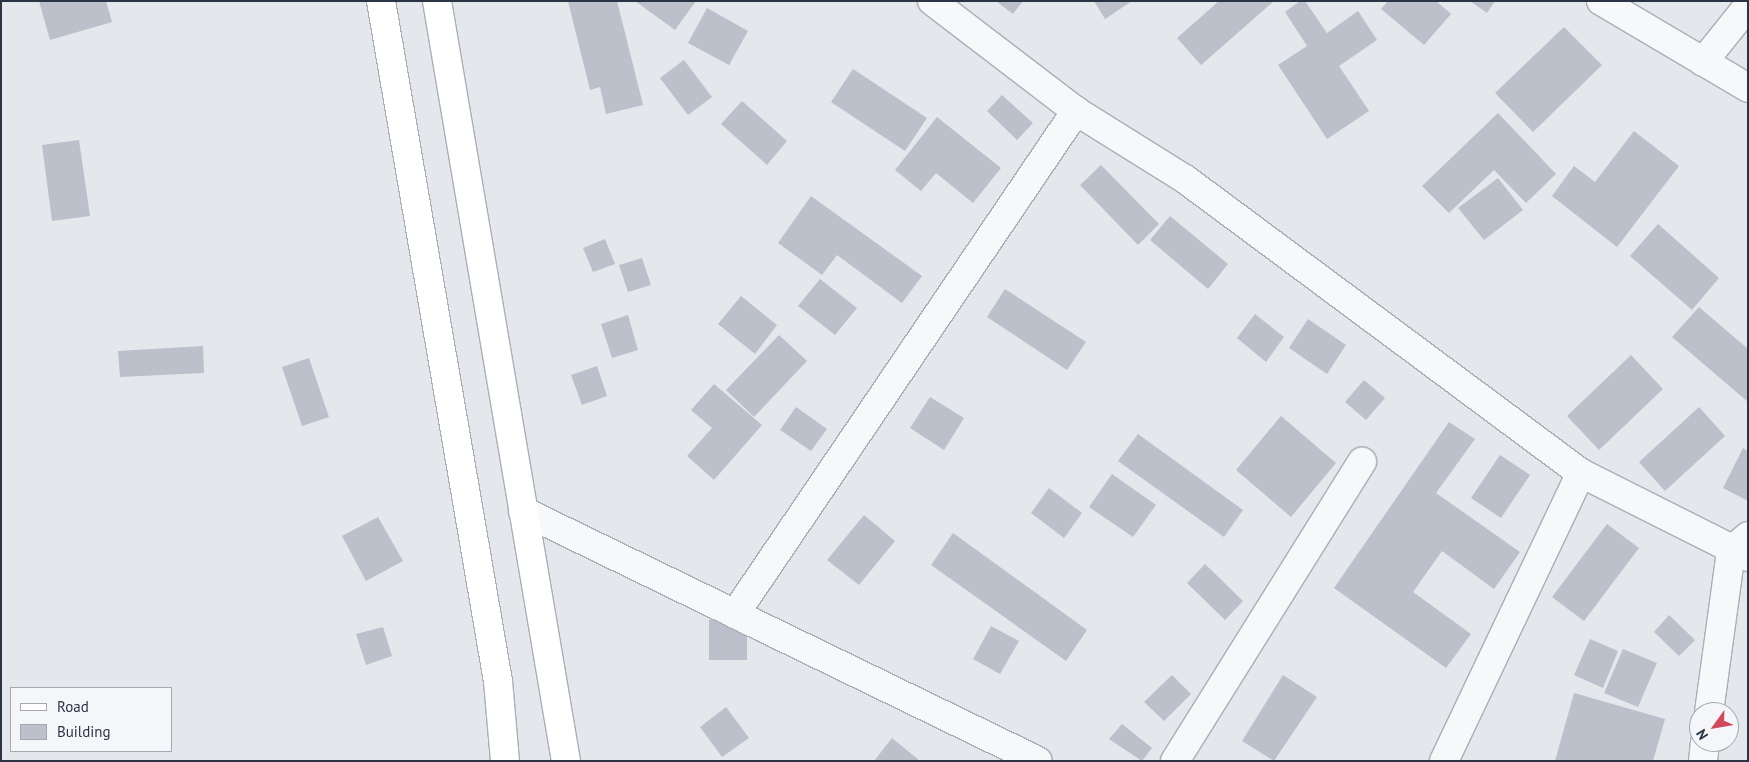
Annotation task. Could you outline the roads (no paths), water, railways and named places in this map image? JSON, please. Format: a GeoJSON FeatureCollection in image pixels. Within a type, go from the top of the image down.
{"type":"FeatureCollection","features":[{"type":"Feature","properties":{"kind":"main road"},"geometry":{"type":"LineString","coordinates":[[381,1],[498,681],[506,761]]}},
{"type":"Feature","properties":{"kind":"main road"},"geometry":{"type":"LineString","coordinates":[[437,1],[566,761]]}},
{"type":"Feature","properties":{"kind":"street"},"geometry":{"type":"LineString","coordinates":[[932,1],[1076,111],[1185,179],[1581,474],[1742,548],[1711,702]]}},
{"type":"Feature","properties":{"kind":"street"},"geometry":{"type":"LineString","coordinates":[[1601,1],[1748,88]]}},
{"type":"Feature","properties":{"kind":"street"},"geometry":{"type":"LineString","coordinates":[[1703,62],[1748,6]]}},
{"type":"Feature","properties":{"kind":"street"},"geometry":{"type":"LineString","coordinates":[[734,614],[1076,111]]}},
{"type":"Feature","properties":{"kind":"street"},"geometry":{"type":"LineString","coordinates":[[1174,761],[1362,462]]}},
{"type":"Feature","properties":{"kind":"street"},"geometry":{"type":"LineString","coordinates":[[1444,761],[1581,474]]}},
{"type":"Feature","properties":{"kind":"street"},"geometry":{"type":"LineString","coordinates":[[524,511],[1038,761]]}}]}
